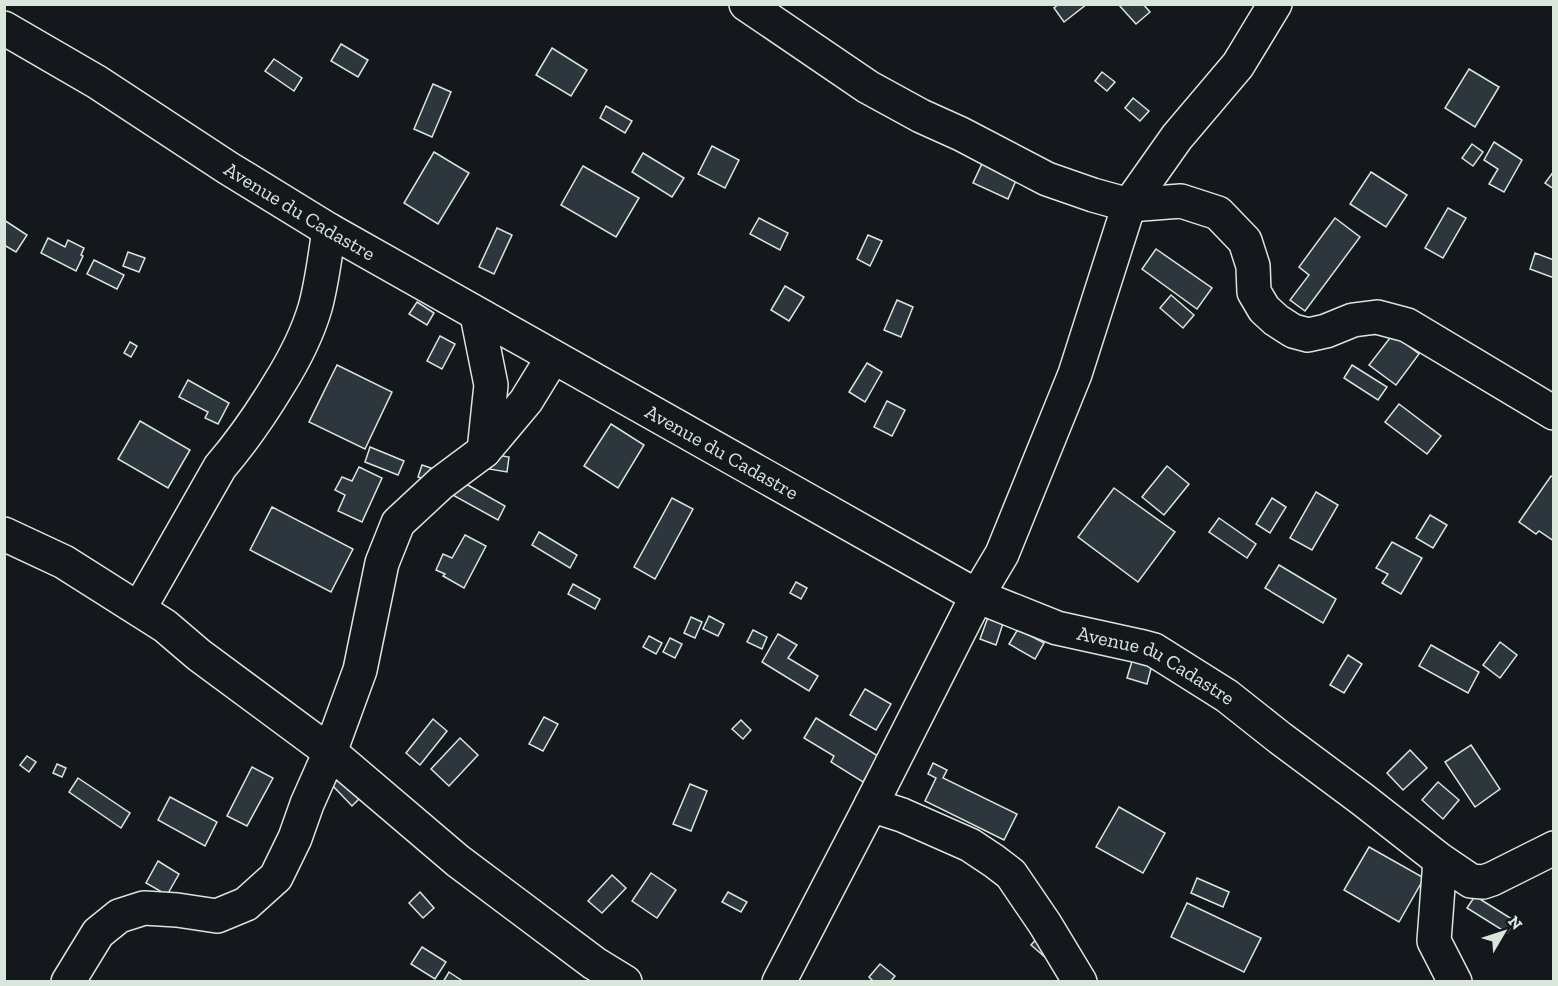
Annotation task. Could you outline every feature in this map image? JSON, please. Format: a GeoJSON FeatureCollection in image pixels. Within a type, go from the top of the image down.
{"type":"FeatureCollection","features":[{"type":"Feature","properties":{"kind":"street"},"geometry":{"type":"LineString","coordinates":[[746,4],[868,87],[1047,179],[1128,205],[1181,201],[1218,213],[1245,241],[1252,266],[1254,291],[1264,309],[1293,332],[1308,335],[1326,331],[1353,320],[1377,317],[1407,325],[1554,413]]}},
{"type":"Feature","properties":{"kind":"street"},"geometry":{"type":"LineString","coordinates":[[779,981],[977,596],[1002,554],[1075,374],[1128,205],[1177,137],[1238,65],[1275,4]]}},
{"type":"Feature","properties":{"kind":"street","name":"Avenue du Cadastre"},"geometry":{"type":"LineString","coordinates":[[4,28],[97,81],[228,168],[329,230],[977,596],[1057,628],[1154,650],[1227,696],[1440,860],[1471,881],[1483,882],[1554,848]]}},
{"type":"Feature","properties":{"kind":"street"},"geometry":{"type":"LineString","coordinates":[[139,609],[220,467],[258,419],[295,358],[316,305],[329,230]]}},
{"type":"Feature","properties":{"kind":"street"},"geometry":{"type":"LineString","coordinates":[[477,315],[491,385],[483,452]]}},
{"type":"Feature","properties":{"kind":"street"},"geometry":{"type":"LineString","coordinates":[[68,981],[98,933],[119,916],[144,908],[217,916],[246,904],[276,877],[295,838],[330,752],[360,670],[382,563],[398,523],[441,483],[483,452],[526,401],[553,357]]}},
{"type":"Feature","properties":{"kind":"street"},"geometry":{"type":"LineString","coordinates":[[4,534],[64,562],[165,626],[199,655],[330,752],[459,861],[594,963],[625,981]]}},
{"type":"Feature","properties":{"kind":"street"},"geometry":{"type":"LineString","coordinates":[[871,805],[902,815],[970,845],[1011,874],[1080,981]]}},
{"type":"Feature","properties":{"kind":"street"},"geometry":{"type":"LineString","coordinates":[[1440,860],[1434,941],[1455,981]]}},
{"type":"Feature","properties":{"kind":"building"},"geometry":{"type":"Polygon","coordinates":[[[1059,4],[1087,4],[1064,22],[1054,8],[1059,4]]]}},
{"type":"Feature","properties":{"kind":"building"},"geometry":{"type":"Polygon","coordinates":[[[1118,4],[1143,4],[1150,12],[1136,24],[1118,4]]]}},
{"type":"Feature","properties":{"kind":"building"},"geometry":{"type":"Polygon","coordinates":[[[341,44],[368,60],[358,77],[331,61],[341,44]]]}},
{"type":"Feature","properties":{"kind":"building"},"geometry":{"type":"Polygon","coordinates":[[[552,48],[587,70],[571,96],[536,75],[552,48]]]}},
{"type":"Feature","properties":{"kind":"building"},"geometry":{"type":"Polygon","coordinates":[[[274,59],[302,78],[294,91],[265,71],[274,59]]]}},
{"type":"Feature","properties":{"kind":"building"},"geometry":{"type":"Polygon","coordinates":[[[1469,69],[1499,87],[1475,127],[1445,108],[1469,69]]]}},
{"type":"Feature","properties":{"kind":"building"},"geometry":{"type":"Polygon","coordinates":[[[1102,72],[1115,82],[1107,91],[1095,81],[1102,72]]]}},
{"type":"Feature","properties":{"kind":"building"},"geometry":{"type":"Polygon","coordinates":[[[433,84],[451,92],[432,137],[414,129],[433,84]]]}},
{"type":"Feature","properties":{"kind":"building"},"geometry":{"type":"Polygon","coordinates":[[[1133,98],[1149,111],[1140,121],[1125,108],[1133,98]]]}},
{"type":"Feature","properties":{"kind":"building"},"geometry":{"type":"Polygon","coordinates":[[[606,106],[632,121],[625,133],[600,118],[606,106]]]}},
{"type":"Feature","properties":{"kind":"building"},"geometry":{"type":"Polygon","coordinates":[[[1494,142],[1522,160],[1504,192],[1489,184],[1498,169],[1484,160],[1494,142]]]}},
{"type":"Feature","properties":{"kind":"building"},"geometry":{"type":"Polygon","coordinates":[[[1472,144],[1483,152],[1473,166],[1462,158],[1472,144]]]}},
{"type":"Feature","properties":{"kind":"building"},"geometry":{"type":"Polygon","coordinates":[[[712,146],[739,160],[725,188],[698,174],[712,146]]]}},
{"type":"Feature","properties":{"kind":"building"},"geometry":{"type":"Polygon","coordinates":[[[434,152],[469,173],[438,224],[404,203],[434,152]]]}},
{"type":"Feature","properties":{"kind":"building"},"geometry":{"type":"Polygon","coordinates":[[[643,153],[684,178],[672,197],[632,172],[643,153]]]}},
{"type":"Feature","properties":{"kind":"building"},"geometry":{"type":"Polygon","coordinates":[[[987,153],[1021,169],[1008,199],[973,183],[987,153]]]}},
{"type":"Feature","properties":{"kind":"building"},"geometry":{"type":"Polygon","coordinates":[[[583,166],[639,198],[616,237],[561,205],[583,166]]]}},
{"type":"Feature","properties":{"kind":"building"},"geometry":{"type":"Polygon","coordinates":[[[1554,171],[1554,189],[1545,183],[1554,171]]]}},
{"type":"Feature","properties":{"kind":"building"},"geometry":{"type":"Polygon","coordinates":[[[1371,172],[1407,195],[1386,227],[1350,204],[1371,172]]]}},
{"type":"Feature","properties":{"kind":"building"},"geometry":{"type":"Polygon","coordinates":[[[1448,208],[1466,218],[1443,258],[1425,248],[1448,208]]]}},
{"type":"Feature","properties":{"kind":"building"},"geometry":{"type":"Polygon","coordinates":[[[759,218],[788,233],[780,250],[750,234],[759,218]]]}},
{"type":"Feature","properties":{"kind":"building"},"geometry":{"type":"Polygon","coordinates":[[[1335,218],[1360,237],[1305,311],[1290,300],[1309,275],[1299,267],[1335,218]]]}},
{"type":"Feature","properties":{"kind":"building"},"geometry":{"type":"Polygon","coordinates":[[[4,220],[27,235],[16,252],[4,245],[4,220]]]}},
{"type":"Feature","properties":{"kind":"building"},"geometry":{"type":"Polygon","coordinates":[[[497,228],[512,235],[494,274],[479,267],[497,228]]]}},
{"type":"Feature","properties":{"kind":"building"},"geometry":{"type":"Polygon","coordinates":[[[868,235],[882,241],[870,266],[857,259],[868,235]]]}},
{"type":"Feature","properties":{"kind":"building"},"geometry":{"type":"Polygon","coordinates":[[[48,238],[65,247],[68,240],[84,248],[76,271],[41,253],[48,238]]]}},
{"type":"Feature","properties":{"kind":"building"},"geometry":{"type":"Polygon","coordinates":[[[1156,249],[1212,288],[1197,309],[1142,269],[1156,249]]]}},
{"type":"Feature","properties":{"kind":"building"},"geometry":{"type":"Polygon","coordinates":[[[128,252],[145,258],[139,272],[123,266],[128,252]]]}},
{"type":"Feature","properties":{"kind":"building"},"geometry":{"type":"Polygon","coordinates":[[[1535,253],[1554,260],[1554,278],[1530,269],[1535,253]]]}},
{"type":"Feature","properties":{"kind":"building"},"geometry":{"type":"Polygon","coordinates":[[[94,260],[124,275],[117,289],[87,274],[94,260]]]}},
{"type":"Feature","properties":{"kind":"building"},"geometry":{"type":"Polygon","coordinates":[[[785,286],[804,297],[789,321],[771,310],[785,286]]]}},
{"type":"Feature","properties":{"kind":"building"},"geometry":{"type":"Polygon","coordinates":[[[1171,295],[1194,315],[1183,328],[1160,308],[1171,295]]]}},
{"type":"Feature","properties":{"kind":"building"},"geometry":{"type":"Polygon","coordinates":[[[897,300],[913,307],[901,337],[884,330],[897,300]]]}},
{"type":"Feature","properties":{"kind":"building"},"geometry":{"type":"Polygon","coordinates":[[[417,302],[434,313],[427,325],[409,314],[417,302]]]}},
{"type":"Feature","properties":{"kind":"building"},"geometry":{"type":"Polygon","coordinates":[[[1393,334],[1419,354],[1396,385],[1369,365],[1393,334]]]}},
{"type":"Feature","properties":{"kind":"building"},"geometry":{"type":"Polygon","coordinates":[[[440,336],[455,344],[442,369],[427,361],[440,336]]]}},
{"type":"Feature","properties":{"kind":"building"},"geometry":{"type":"Polygon","coordinates":[[[130,342],[137,346],[131,357],[124,353],[130,342]]]}},
{"type":"Feature","properties":{"kind":"building"},"geometry":{"type":"Polygon","coordinates":[[[867,363],[882,372],[865,402],[849,392],[867,363]]]}},
{"type":"Feature","properties":{"kind":"building"},"geometry":{"type":"Polygon","coordinates":[[[337,365],[392,392],[365,449],[309,422],[337,365]]]}},
{"type":"Feature","properties":{"kind":"building"},"geometry":{"type":"Polygon","coordinates":[[[1352,365],[1387,387],[1378,400],[1344,378],[1352,365]]]}},
{"type":"Feature","properties":{"kind":"building"},"geometry":{"type":"Polygon","coordinates":[[[188,380],[229,403],[218,424],[205,418],[208,412],[179,397],[188,380]]]}},
{"type":"Feature","properties":{"kind":"building"},"geometry":{"type":"Polygon","coordinates":[[[887,401],[905,410],[892,436],[874,427],[887,401]]]}},
{"type":"Feature","properties":{"kind":"building"},"geometry":{"type":"Polygon","coordinates":[[[1399,404],[1441,436],[1427,454],[1385,422],[1399,404]]]}},
{"type":"Feature","properties":{"kind":"building"},"geometry":{"type":"Polygon","coordinates":[[[140,421],[190,450],[168,488],[118,459],[140,421]]]}},
{"type":"Feature","properties":{"kind":"building"},"geometry":{"type":"Polygon","coordinates":[[[611,424],[644,445],[618,488],[584,466],[611,424]]]}},
{"type":"Feature","properties":{"kind":"building"},"geometry":{"type":"Polygon","coordinates":[[[370,447],[404,461],[398,475],[365,462],[370,447]]]}},
{"type":"Feature","properties":{"kind":"building"},"geometry":{"type":"Polygon","coordinates":[[[491,454],[509,457],[507,472],[489,469],[491,454]]]}},
{"type":"Feature","properties":{"kind":"building"},"geometry":{"type":"Polygon","coordinates":[[[422,465],[431,468],[427,480],[418,477],[422,465]]]}},
{"type":"Feature","properties":{"kind":"building"},"geometry":{"type":"Polygon","coordinates":[[[1167,466],[1189,484],[1164,515],[1142,497],[1167,466]]]}},
{"type":"Feature","properties":{"kind":"building"},"geometry":{"type":"Polygon","coordinates":[[[359,467],[382,478],[362,522],[338,511],[345,495],[335,490],[342,477],[352,481],[359,467]]]}},
{"type":"Feature","properties":{"kind":"building"},"geometry":{"type":"Polygon","coordinates":[[[1551,476],[1554,478],[1554,541],[1539,531],[1536,534],[1519,522],[1551,476]]]}},
{"type":"Feature","properties":{"kind":"building"},"geometry":{"type":"Polygon","coordinates":[[[459,480],[505,506],[498,520],[451,494],[459,480]]]}},
{"type":"Feature","properties":{"kind":"building"},"geometry":{"type":"Polygon","coordinates":[[[1114,488],[1175,532],[1138,582],[1078,537],[1114,488]]]}},
{"type":"Feature","properties":{"kind":"building"},"geometry":{"type":"Polygon","coordinates":[[[1316,492],[1338,505],[1312,550],[1290,538],[1316,492]]]}},
{"type":"Feature","properties":{"kind":"building"},"geometry":{"type":"Polygon","coordinates":[[[672,498],[693,509],[655,579],[634,567],[672,498]]]}},
{"type":"Feature","properties":{"kind":"building"},"geometry":{"type":"Polygon","coordinates":[[[1272,498],[1286,507],[1270,533],[1256,524],[1272,498]]]}},
{"type":"Feature","properties":{"kind":"building"},"geometry":{"type":"Polygon","coordinates":[[[272,507],[353,549],[331,592],[250,550],[272,507]]]}},
{"type":"Feature","properties":{"kind":"building"},"geometry":{"type":"Polygon","coordinates":[[[1430,515],[1447,525],[1433,548],[1416,538],[1430,515]]]}},
{"type":"Feature","properties":{"kind":"building"},"geometry":{"type":"Polygon","coordinates":[[[1219,518],[1256,544],[1247,558],[1209,532],[1219,518]]]}},
{"type":"Feature","properties":{"kind":"building"},"geometry":{"type":"Polygon","coordinates":[[[539,532],[577,555],[570,568],[532,545],[539,532]]]}},
{"type":"Feature","properties":{"kind":"building"},"geometry":{"type":"Polygon","coordinates":[[[465,535],[486,546],[464,588],[436,570],[443,554],[452,558],[465,535]]]}},
{"type":"Feature","properties":{"kind":"building"},"geometry":{"type":"Polygon","coordinates":[[[1392,542],[1422,558],[1401,594],[1382,583],[1388,574],[1376,568],[1392,542]]]}},
{"type":"Feature","properties":{"kind":"building"},"geometry":{"type":"Polygon","coordinates":[[[1279,565],[1336,599],[1323,623],[1265,588],[1279,565]]]}},
{"type":"Feature","properties":{"kind":"building"},"geometry":{"type":"Polygon","coordinates":[[[796,582],[807,588],[801,599],[790,593],[796,582]]]}},
{"type":"Feature","properties":{"kind":"building"},"geometry":{"type":"Polygon","coordinates":[[[573,584],[600,599],[595,609],[568,594],[573,584]]]}},
{"type":"Feature","properties":{"kind":"building"},"geometry":{"type":"Polygon","coordinates":[[[991,609],[1006,614],[996,645],[980,639],[991,609]]]}},
{"type":"Feature","properties":{"kind":"building"},"geometry":{"type":"Polygon","coordinates":[[[709,616],[724,624],[718,636],[703,629],[709,616]]]}},
{"type":"Feature","properties":{"kind":"building"},"geometry":{"type":"Polygon","coordinates":[[[691,617],[702,622],[695,638],[684,633],[691,617]]]}},
{"type":"Feature","properties":{"kind":"building"},"geometry":{"type":"Polygon","coordinates":[[[1018,629],[1044,643],[1035,659],[1009,644],[1018,629]]]}},
{"type":"Feature","properties":{"kind":"building"},"geometry":{"type":"Polygon","coordinates":[[[753,630],[767,637],[762,649],[747,642],[753,630]]]}},
{"type":"Feature","properties":{"kind":"building"},"geometry":{"type":"Polygon","coordinates":[[[778,634],[797,645],[788,658],[818,676],[809,691],[762,662],[778,634]]]}},
{"type":"Feature","properties":{"kind":"building"},"geometry":{"type":"Polygon","coordinates":[[[649,636],[662,643],[656,654],[643,647],[649,636]]]}},
{"type":"Feature","properties":{"kind":"building"},"geometry":{"type":"Polygon","coordinates":[[[670,638],[682,644],[675,658],[663,652],[670,638]]]}},
{"type":"Feature","properties":{"kind":"building"},"geometry":{"type":"Polygon","coordinates":[[[1500,642],[1517,655],[1500,678],[1483,665],[1500,642]]]}},
{"type":"Feature","properties":{"kind":"building"},"geometry":{"type":"Polygon","coordinates":[[[1431,645],[1479,672],[1468,693],[1419,666],[1431,645]]]}},
{"type":"Feature","properties":{"kind":"building"},"geometry":{"type":"Polygon","coordinates":[[[1135,651],[1154,657],[1147,684],[1127,678],[1135,651]]]}},
{"type":"Feature","properties":{"kind":"building"},"geometry":{"type":"Polygon","coordinates":[[[1348,655],[1362,664],[1344,693],[1330,685],[1348,655]]]}},
{"type":"Feature","properties":{"kind":"building"},"geometry":{"type":"Polygon","coordinates":[[[865,689],[891,704],[876,730],[850,715],[865,689]]]}},
{"type":"Feature","properties":{"kind":"building"},"geometry":{"type":"Polygon","coordinates":[[[544,717],[558,724],[543,751],[529,744],[544,717]]]}},
{"type":"Feature","properties":{"kind":"building"},"geometry":{"type":"Polygon","coordinates":[[[816,718],[878,756],[863,782],[831,762],[834,756],[804,738],[816,718]]]}},
{"type":"Feature","properties":{"kind":"building"},"geometry":{"type":"Polygon","coordinates":[[[433,719],[447,731],[420,765],[406,753],[433,719]]]}},
{"type":"Feature","properties":{"kind":"building"},"geometry":{"type":"Polygon","coordinates":[[[741,720],[751,730],[743,739],[732,729],[741,720]]]}},
{"type":"Feature","properties":{"kind":"building"},"geometry":{"type":"Polygon","coordinates":[[[460,738],[478,755],[449,786],[431,769],[460,738]]]}},
{"type":"Feature","properties":{"kind":"building"},"geometry":{"type":"Polygon","coordinates":[[[1471,745],[1500,789],[1475,807],[1445,762],[1471,745]]]}},
{"type":"Feature","properties":{"kind":"building"},"geometry":{"type":"Polygon","coordinates":[[[1410,750],[1427,768],[1403,790],[1387,773],[1410,750]]]}},
{"type":"Feature","properties":{"kind":"building"},"geometry":{"type":"Polygon","coordinates":[[[27,756],[36,762],[29,772],[20,765],[27,756]]]}},
{"type":"Feature","properties":{"kind":"building"},"geometry":{"type":"Polygon","coordinates":[[[933,763],[947,770],[943,778],[1017,814],[1004,840],[925,801],[936,778],[928,774],[933,763]]]}},
{"type":"Feature","properties":{"kind":"building"},"geometry":{"type":"Polygon","coordinates":[[[57,764],[66,768],[62,777],[53,773],[57,764]]]}},
{"type":"Feature","properties":{"kind":"building"},"geometry":{"type":"Polygon","coordinates":[[[252,767],[273,778],[247,826],[227,816],[252,767]]]}},
{"type":"Feature","properties":{"kind":"building"},"geometry":{"type":"Polygon","coordinates":[[[346,772],[366,792],[352,806],[332,785],[346,772]]]}},
{"type":"Feature","properties":{"kind":"building"},"geometry":{"type":"Polygon","coordinates":[[[78,778],[130,813],[121,828],[69,792],[78,778]]]}},
{"type":"Feature","properties":{"kind":"building"},"geometry":{"type":"Polygon","coordinates":[[[1438,782],[1459,800],[1443,819],[1422,800],[1438,782]]]}},
{"type":"Feature","properties":{"kind":"building"},"geometry":{"type":"Polygon","coordinates":[[[690,784],[707,791],[691,831],[673,824],[690,784]]]}},
{"type":"Feature","properties":{"kind":"building"},"geometry":{"type":"Polygon","coordinates":[[[170,797],[217,822],[205,846],[158,820],[170,797]]]}},
{"type":"Feature","properties":{"kind":"building"},"geometry":{"type":"Polygon","coordinates":[[[1119,807],[1165,833],[1143,873],[1096,847],[1119,807]]]}},
{"type":"Feature","properties":{"kind":"building"},"geometry":{"type":"Polygon","coordinates":[[[1369,847],[1424,878],[1399,922],[1344,890],[1369,847]]]}},
{"type":"Feature","properties":{"kind":"building"},"geometry":{"type":"Polygon","coordinates":[[[158,861],[179,874],[167,895],[146,883],[158,861]]]}},
{"type":"Feature","properties":{"kind":"building"},"geometry":{"type":"Polygon","coordinates":[[[651,873],[676,890],[657,918],[632,901],[651,873]]]}},
{"type":"Feature","properties":{"kind":"building"},"geometry":{"type":"Polygon","coordinates":[[[612,875],[626,888],[602,913],[588,901],[612,875]]]}},
{"type":"Feature","properties":{"kind":"building"},"geometry":{"type":"Polygon","coordinates":[[[1197,878],[1229,892],[1223,907],[1191,893],[1197,878]]]}},
{"type":"Feature","properties":{"kind":"building"},"geometry":{"type":"Polygon","coordinates":[[[420,892],[434,908],[423,918],[409,903],[420,892]]]}},
{"type":"Feature","properties":{"kind":"building"},"geometry":{"type":"Polygon","coordinates":[[[728,892],[747,902],[741,912],[722,902],[728,892]]]}},
{"type":"Feature","properties":{"kind":"building"},"geometry":{"type":"Polygon","coordinates":[[[1475,896],[1515,921],[1507,933],[1467,908],[1475,896]]]}},
{"type":"Feature","properties":{"kind":"building"},"geometry":{"type":"Polygon","coordinates":[[[1187,903],[1261,938],[1244,972],[1171,937],[1187,903]]]}},
{"type":"Feature","properties":{"kind":"building"},"geometry":{"type":"Polygon","coordinates":[[[1040,935],[1054,948],[1046,958],[1031,945],[1040,935]]]}},
{"type":"Feature","properties":{"kind":"building"},"geometry":{"type":"Polygon","coordinates":[[[422,947],[446,962],[435,979],[411,964],[422,947]]]}},
{"type":"Feature","properties":{"kind":"building"},"geometry":{"type":"Polygon","coordinates":[[[880,964],[895,976],[890,982],[874,982],[869,977],[880,964]]]}},
{"type":"Feature","properties":{"kind":"building"},"geometry":{"type":"Polygon","coordinates":[[[449,972],[464,982],[443,982],[449,972]]]}}]}
